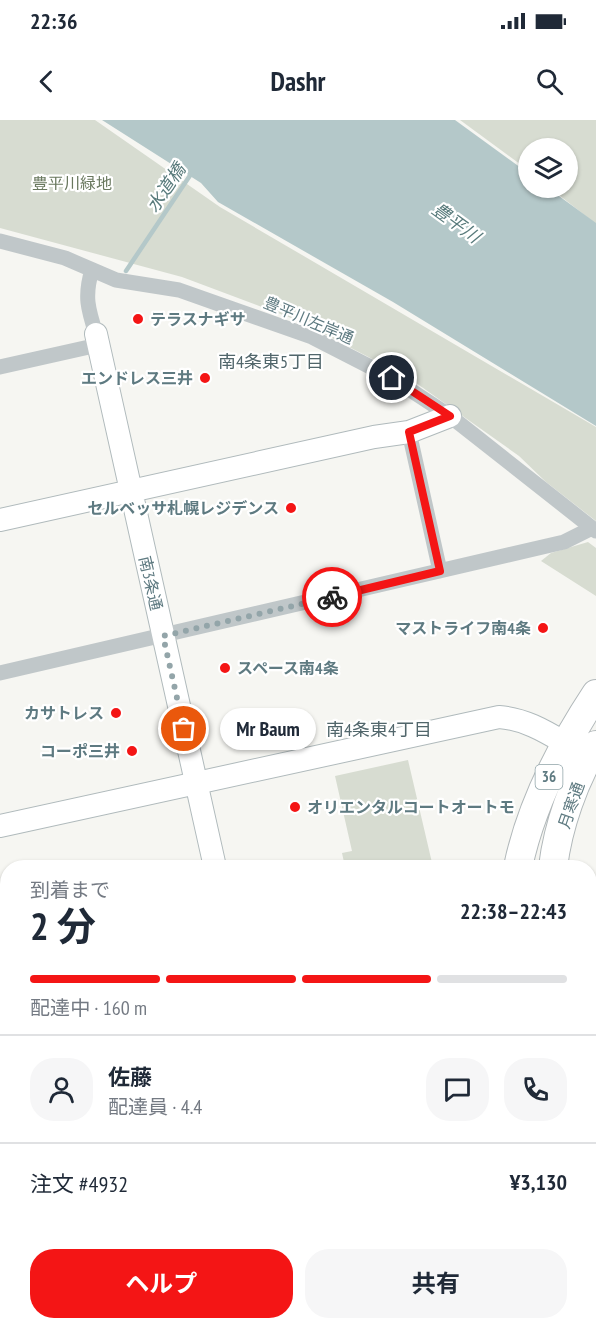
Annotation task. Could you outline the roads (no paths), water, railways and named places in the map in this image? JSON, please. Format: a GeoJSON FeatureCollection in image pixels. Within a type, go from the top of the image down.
{"type":"FeatureCollection","features":[{"type":"Feature","properties":{"kind":"highway","name":"月寒通"},"geometry":{"type":"LineString","coordinates":[[516,860],[536,803],[565,744],[596,694]]}},
{"type":"Feature","properties":{"kind":"highway","name":"月寒通"},"geometry":{"type":"LineString","coordinates":[[555,860],[567,809],[589,756],[596,745]]}},
{"type":"Feature","properties":{"kind":"street","name":"豊平川左岸通"},"geometry":{"type":"LineString","coordinates":[[0,241],[65,258],[116,280],[178,290],[312,337],[392,378],[450,416],[594,530]]}},
{"type":"Feature","properties":{"kind":"street"},"geometry":{"type":"LineString","coordinates":[[0,367],[97,340],[87,305],[87,287],[92,270]]}},
{"type":"Feature","properties":{"kind":"street","name":"南3条通"},"geometry":{"type":"LineString","coordinates":[[97,340],[213,860]]}},
{"type":"Feature","properties":{"kind":"street"},"geometry":{"type":"LineString","coordinates":[[0,520],[374,437],[409,432],[450,416]]}},
{"type":"Feature","properties":{"kind":"street"},"geometry":{"type":"LineString","coordinates":[[409,432],[440,571]]}},
{"type":"Feature","properties":{"kind":"street"},"geometry":{"type":"LineString","coordinates":[[0,673],[564,542],[594,530]]}},
{"type":"Feature","properties":{"kind":"street"},"geometry":{"type":"LineString","coordinates":[[0,826],[499,717],[515,718],[538,727],[565,744]]}},
{"type":"Feature","properties":{"kind":"water","name":"豊平川"},"geometry":{"type":"Polygon","coordinates":[[[102,120],[455,120],[518,166],[518,198],[562,198],[596,223],[596,426],[393,302],[218,202],[201,183],[102,120]]]}},
{"type":"Feature","properties":{"kind":"waterway","name":"水道橋"},"geometry":{"type":"LineString","coordinates":[[126,271],[193,171]]}},
{"type":"Feature","properties":{"kind":"place","name":"テラスナギサ"},"geometry":{"type":"Point","coordinates":[138,319]}},
{"type":"Feature","properties":{"kind":"place","name":"エンドレス三井"},"geometry":{"type":"Point","coordinates":[205,378]}},
{"type":"Feature","properties":{"kind":"place","name":"セルベッサ札幌レジデンス"},"geometry":{"type":"Point","coordinates":[291,508]}},
{"type":"Feature","properties":{"kind":"place","name":"マストライフ南4条"},"geometry":{"type":"Point","coordinates":[543,628]}},
{"type":"Feature","properties":{"kind":"place","name":"スペース南4条"},"geometry":{"type":"Point","coordinates":[225,668]}},
{"type":"Feature","properties":{"kind":"place","name":"カサトレス"},"geometry":{"type":"Point","coordinates":[116,713]}},
{"type":"Feature","properties":{"kind":"place","name":"Mr Baum"},"geometry":{"type":"Point","coordinates":[184,729]}},
{"type":"Feature","properties":{"kind":"place","name":"コーポ三井"},"geometry":{"type":"Point","coordinates":[132,751]}},
{"type":"Feature","properties":{"kind":"place","name":"オリエンタルコートオートモ"},"geometry":{"type":"Point","coordinates":[295,807]}},
{"type":"Feature","properties":{"kind":"district","name":"南4条東5丁目"},"geometry":{"type":"Point","coordinates":[271,362]}},
{"type":"Feature","properties":{"kind":"district","name":"南4条東4丁目"},"geometry":{"type":"Point","coordinates":[379,730]}},
{"type":"Feature","properties":{"kind":"park label","name":"豊平川緑地"},"geometry":{"type":"Point","coordinates":[72,183]}}]}
